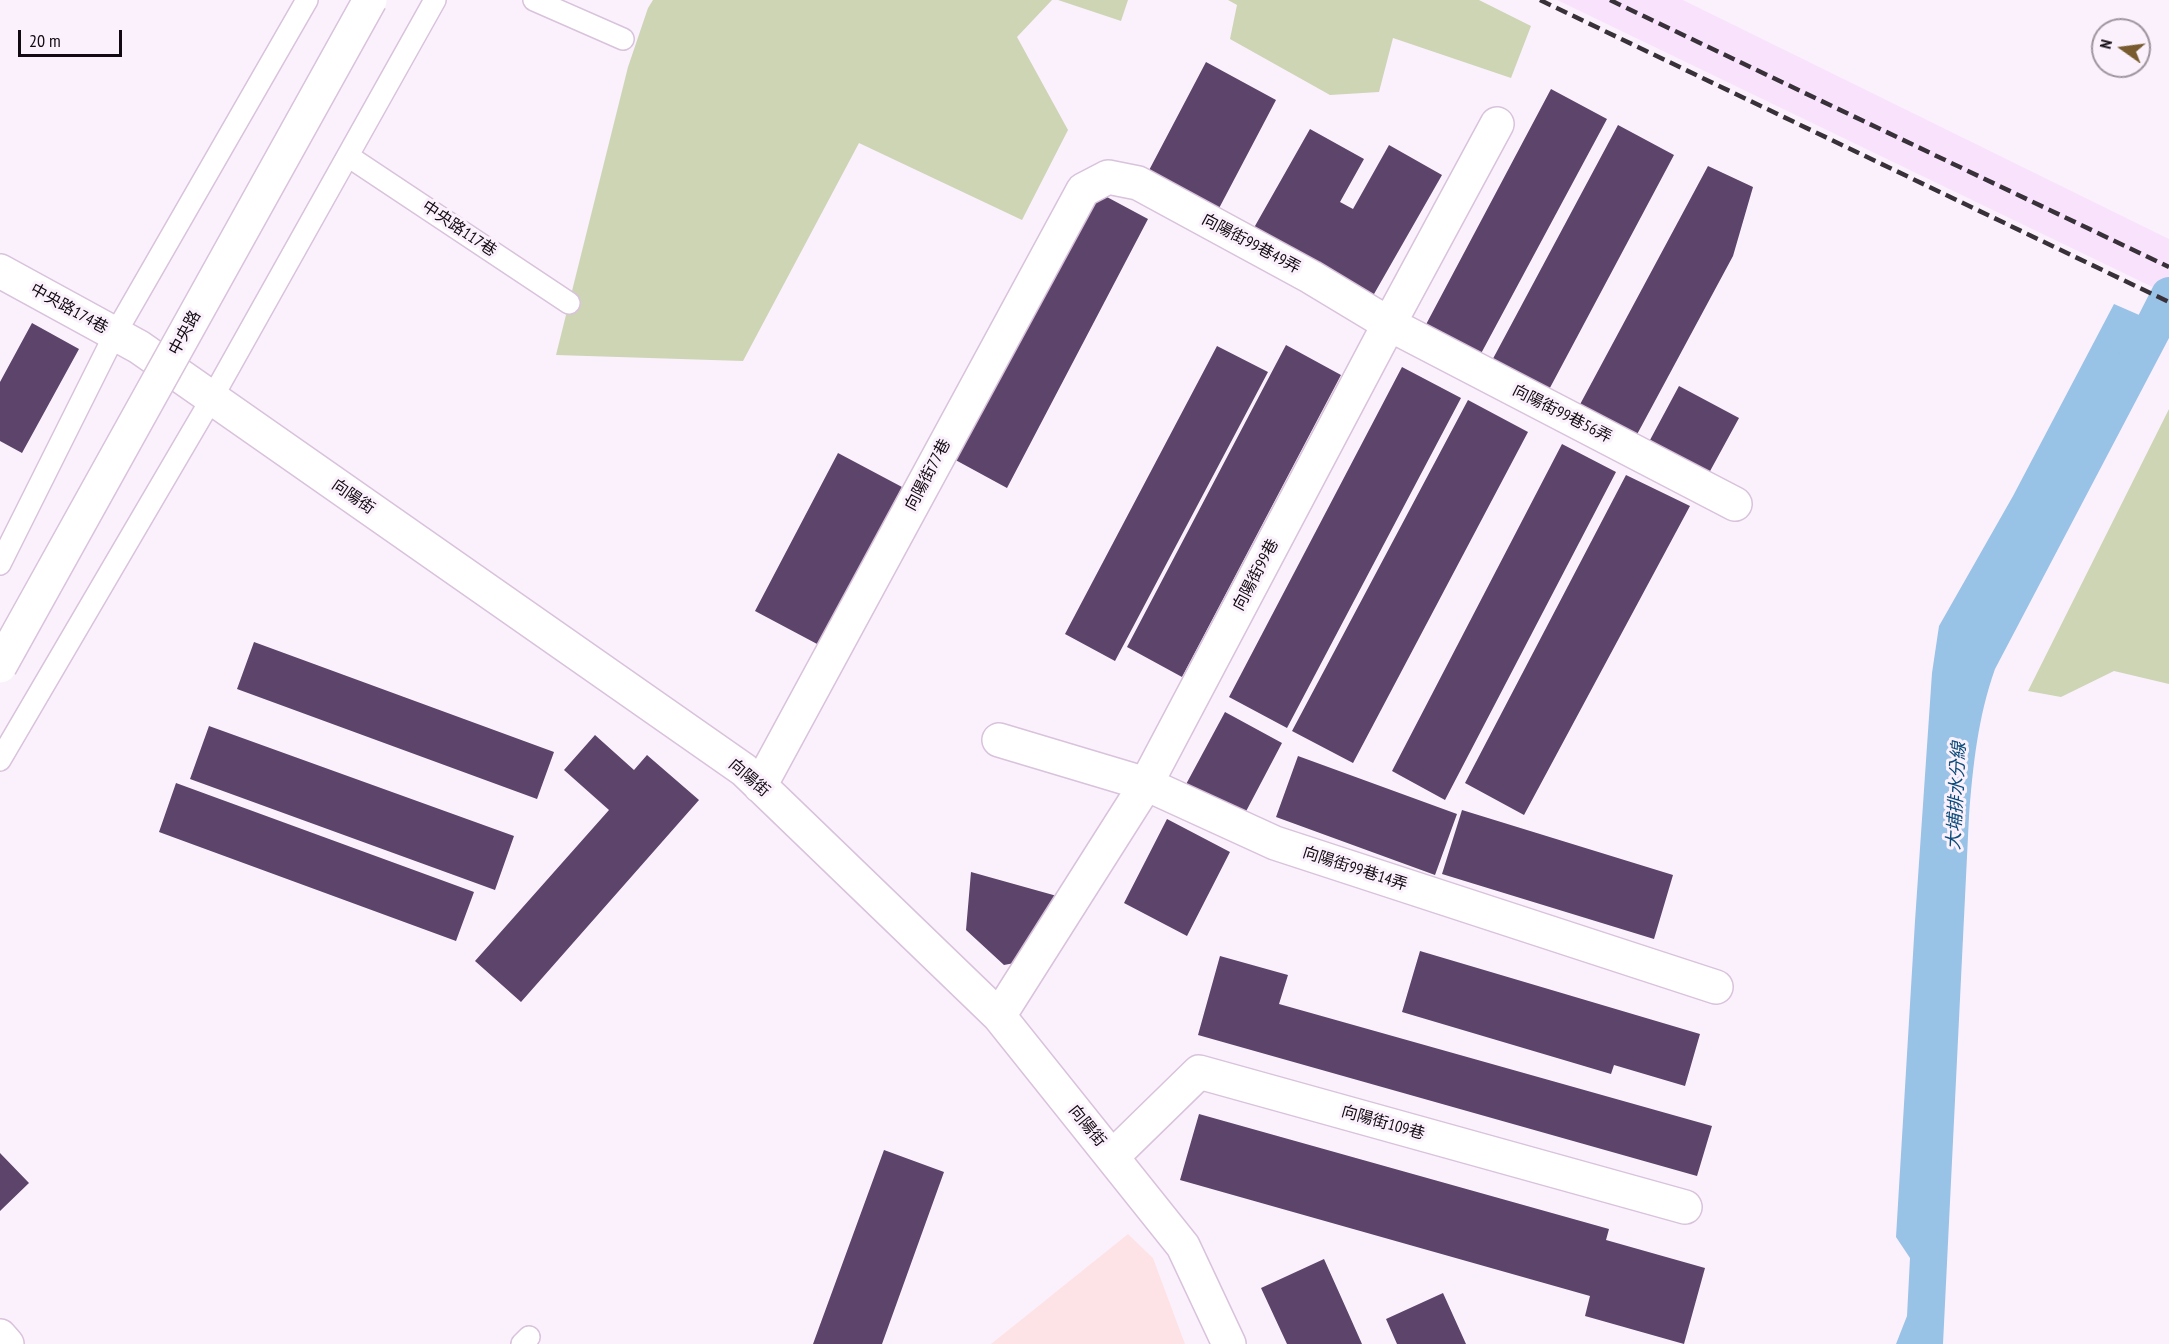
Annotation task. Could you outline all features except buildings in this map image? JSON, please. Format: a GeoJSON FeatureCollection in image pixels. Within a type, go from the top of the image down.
{"type":"FeatureCollection","features":[{"type":"Feature","properties":{"kind":"street","name":"中央路"},"geometry":{"type":"LineString","coordinates":[[0,666],[370,0]]}},
{"type":"Feature","properties":{"kind":"street","name":"向陽街99巷"},"geometry":{"type":"LineString","coordinates":[[999,1016],[1146,784],[1497,124]]}},
{"type":"Feature","properties":{"kind":"street","name":"向陽街99巷49弄"},"geometry":{"type":"LineString","coordinates":[[1108,177],[1138,183],[1311,277],[1389,324]]}},
{"type":"Feature","properties":{"kind":"street","name":"向陽街77巷"},"geometry":{"type":"LineString","coordinates":[[760,786],[1083,190],[1108,177]]}},
{"type":"Feature","properties":{"kind":"street","name":"中央路174巷"},"geometry":{"type":"LineString","coordinates":[[0,271],[127,340]]}},
{"type":"Feature","properties":{"kind":"street","name":"向陽街99巷56弄"},"geometry":{"type":"LineString","coordinates":[[1389,324],[1736,504]]}},
{"type":"Feature","properties":{"kind":"street","name":"向陽街"},"geometry":{"type":"LineString","coordinates":[[127,340],[744,770],[999,1016],[1183,1246],[1229,1344]]}},
{"type":"Feature","properties":{"kind":"street","name":"向陽街99巷14弄"},"geometry":{"type":"LineString","coordinates":[[999,740],[1146,784],[1275,843],[1716,987]]}},
{"type":"Feature","properties":{"kind":"street","name":"向陽街109巷"},"geometry":{"type":"LineString","coordinates":[[1112,1157],[1198,1072],[1686,1207]]}},
{"type":"Feature","properties":{"kind":"street"},"geometry":{"type":"LineString","coordinates":[[0,1336],[7,1344]]}},
{"type":"Feature","properties":{"kind":"lane"},"geometry":{"type":"LineString","coordinates":[[0,564],[127,340],[307,0]]}},
{"type":"Feature","properties":{"kind":"lane"},"geometry":{"type":"LineString","coordinates":[[0,760],[212,398],[435,0]]}},
{"type":"Feature","properties":{"kind":"lane"},"geometry":{"type":"LineString","coordinates":[[534,0],[623,39]]}},
{"type":"Feature","properties":{"kind":"lane","name":"中央路117巷"},"geometry":{"type":"LineString","coordinates":[[348,156],[569,303]]}},
{"type":"Feature","properties":{"kind":"shaded area"},"geometry":{"type":"Polygon","coordinates":[[[1557,0],[1683,0],[2169,239],[2169,295],[1557,0]]]}},
{"type":"Feature","properties":{"kind":"shaded area"},"geometry":{"type":"Polygon","coordinates":[[[1128,1234],[1153,1258],[1185,1344],[991,1344],[1128,1234]]]}},
{"type":"Feature","properties":{"kind":"green space"},"geometry":{"type":"Polygon","coordinates":[[[653,0],[1052,0],[1017,37],[1068,130],[1022,220],[859,143],[743,361],[556,355],[628,67],[648,8],[653,0]]]}},
{"type":"Feature","properties":{"kind":"green space"},"geometry":{"type":"Polygon","coordinates":[[[1058,0],[1128,0],[1121,21],[1058,0]]]}},
{"type":"Feature","properties":{"kind":"green space"},"geometry":{"type":"Polygon","coordinates":[[[1228,0],[1479,0],[1531,26],[1511,78],[1393,38],[1379,92],[1330,95],[1230,39],[1237,5],[1228,0]]]}},
{"type":"Feature","properties":{"kind":"green space"},"geometry":{"type":"Polygon","coordinates":[[[2169,409],[2169,684],[2114,671],[2061,697],[2028,691],[2169,409]]]}},
{"type":"Feature","properties":{"kind":"water"},"geometry":{"type":"Polygon","coordinates":[[[2114,304],[2169,328],[2169,338],[1995,669],[1984,705],[1972,778],[1969,816],[1943,1344],[1896,1344],[1907,1316],[1910,1258],[1896,1237],[1932,673],[1939,626],[2013,496],[2114,304]]]}},
{"type":"Feature","properties":{"kind":"waterway","name":"大埔排水分線"},"geometry":{"type":"LineString","coordinates":[[2134,364],[2169,295]]}},
{"type":"Feature","properties":{"kind":"railway"},"geometry":{"type":"LineString","coordinates":[[1540,0],[2169,302]]}},
{"type":"Feature","properties":{"kind":"railway"},"geometry":{"type":"LineString","coordinates":[[1610,0],[2169,267]]}}]}
